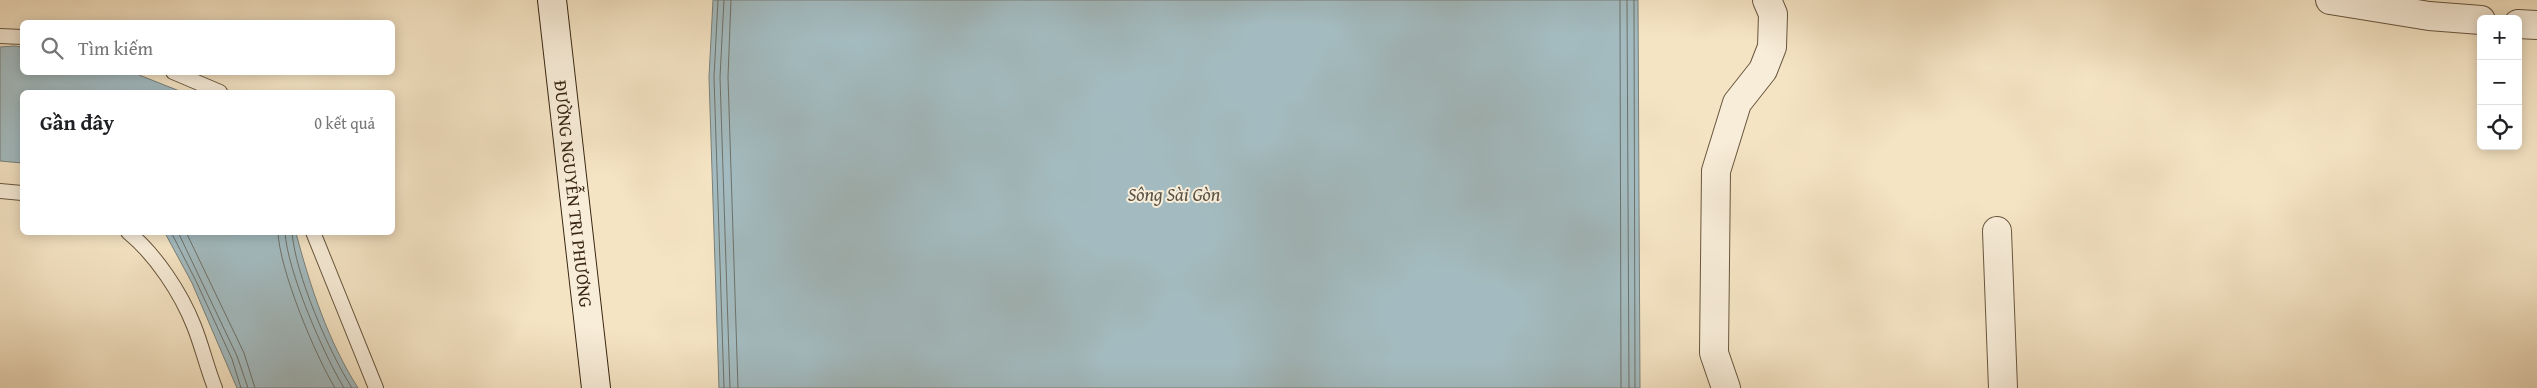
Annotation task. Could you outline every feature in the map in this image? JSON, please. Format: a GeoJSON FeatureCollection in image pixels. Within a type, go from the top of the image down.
{"type":"FeatureCollection","features":[{"type":"Feature","properties":{"kind":"street","name":"ĐƯỜNG NGUYỄN TRI PHƯƠNG"},"geometry":{"type":"LineString","coordinates":[[552,0],[596,388]]}},
{"type":"Feature","properties":{"kind":"street"},"geometry":{"type":"LineString","coordinates":[[1726,388],[1714,353],[1716,171],[1738,103],[1763,70],[1772,47],[1773,14],[1767,0]]}},
{"type":"Feature","properties":{"kind":"street"},"geometry":{"type":"LineString","coordinates":[[2330,0],[2429,16],[2477,20]]}},
{"type":"Feature","properties":{"kind":"street"},"geometry":{"type":"LineString","coordinates":[[2522,24],[2537,25]]}},
{"type":"Feature","properties":{"kind":"street"},"geometry":{"type":"LineString","coordinates":[[1997,230],[2003,388]]}},
{"type":"Feature","properties":{"kind":"lane"},"geometry":{"type":"LineString","coordinates":[[0,36],[20,37]]}},
{"type":"Feature","properties":{"kind":"lane"},"geometry":{"type":"LineString","coordinates":[[180,75],[215,90]]}},
{"type":"Feature","properties":{"kind":"lane"},"geometry":{"type":"LineString","coordinates":[[0,191],[20,193]]}},
{"type":"Feature","properties":{"kind":"lane"},"geometry":{"type":"LineString","coordinates":[[132,235],[142,244],[173,287],[194,325],[215,388]]}},
{"type":"Feature","properties":{"kind":"lane"},"geometry":{"type":"LineString","coordinates":[[314,235],[376,388]]}},
{"type":"Feature","properties":{"kind":"water","name":"Sông Sài Gòn"},"geometry":{"type":"Polygon","coordinates":[[[713,0],[1638,0],[1640,388],[719,388],[709,77],[713,0]]]}},
{"type":"Feature","properties":{"kind":"water"},"geometry":{"type":"Polygon","coordinates":[[[0,47],[20,47],[20,75],[139,75],[177,90],[20,90],[20,163],[0,161],[0,47]]]}},
{"type":"Feature","properties":{"kind":"water"},"geometry":{"type":"Polygon","coordinates":[[[166,235],[297,235],[321,313],[347,370],[358,388],[237,388],[192,283],[166,235]]]}}]}
